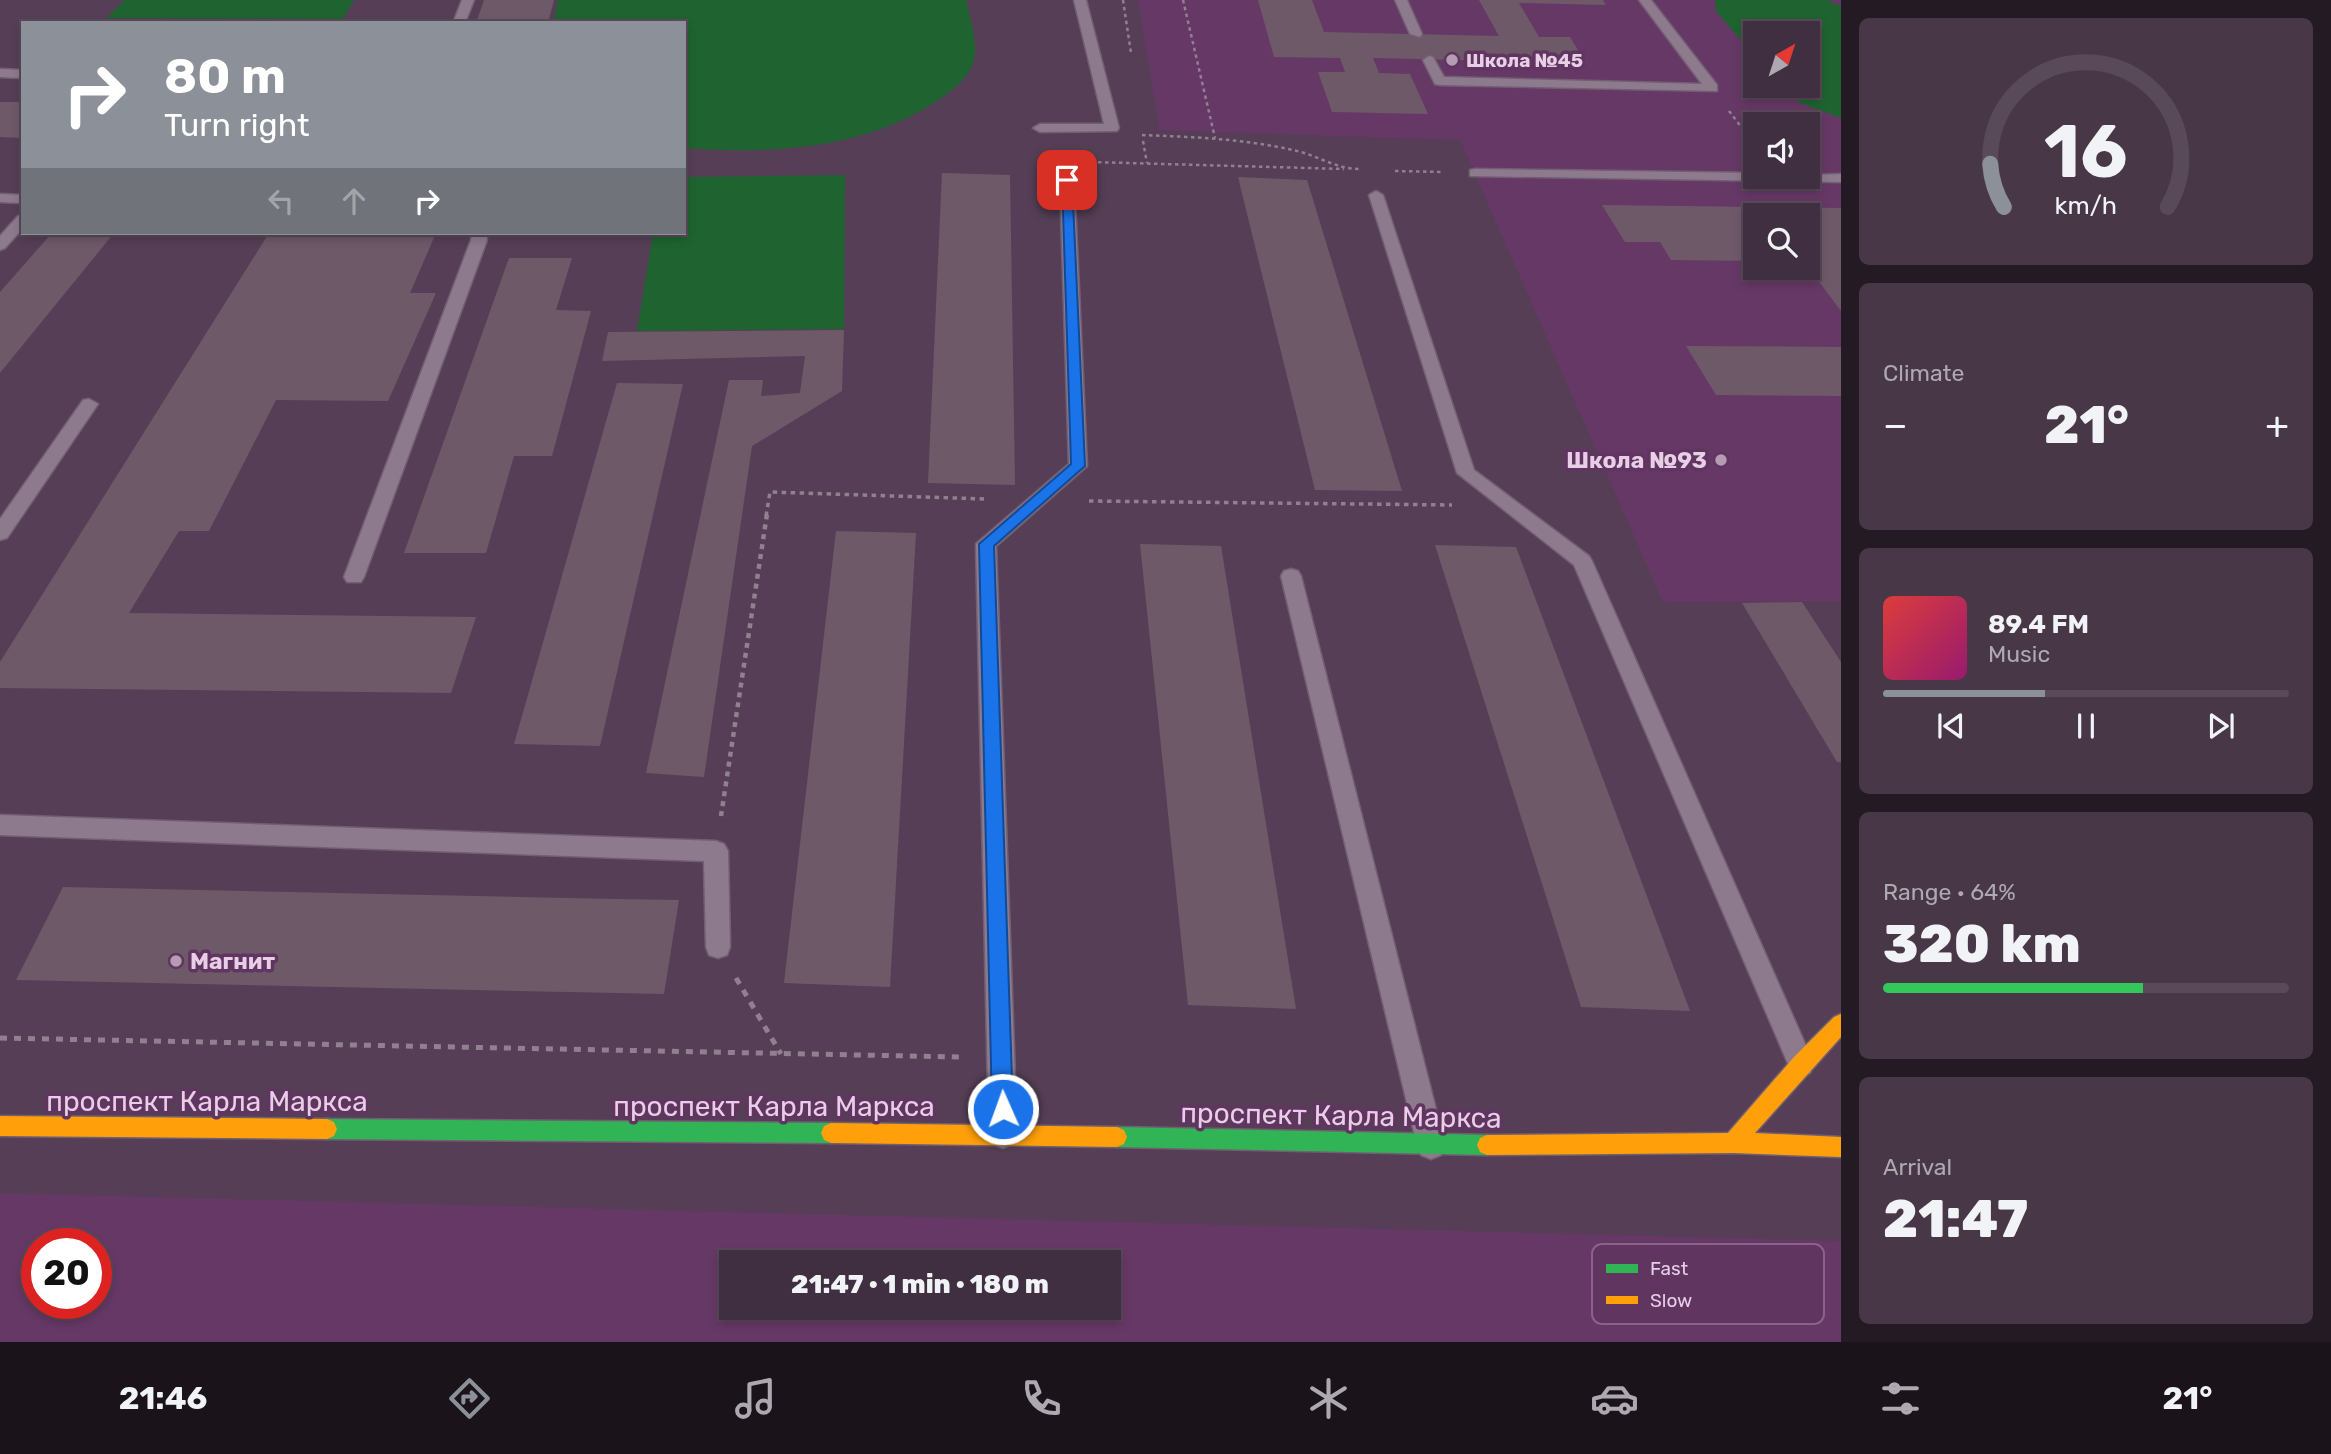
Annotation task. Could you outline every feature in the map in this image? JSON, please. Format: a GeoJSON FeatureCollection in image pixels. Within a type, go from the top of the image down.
{"type":"FeatureCollection","features":[{"type":"Feature","properties":{"kind":"street"},"geometry":{"type":"LineString","coordinates":[[1734,1143],[1801,1064],[1841,1023]]}},
{"type":"Feature","properties":{"kind":"street","name":"проспект Карла Маркса"},"geometry":{"type":"LineString","coordinates":[[0,1126],[1003,1134],[1431,1145],[1734,1143],[1841,1147]]}},
{"type":"Feature","properties":{"kind":"lane"},"geometry":{"type":"LineString","coordinates":[[461,21],[468,0]]}},
{"type":"Feature","properties":{"kind":"lane"},"geometry":{"type":"LineString","coordinates":[[1040,128],[1112,128],[1080,0]]}},
{"type":"Feature","properties":{"kind":"lane"},"geometry":{"type":"LineString","coordinates":[[1401,0],[1416,34]]}},
{"type":"Feature","properties":{"kind":"lane"},"geometry":{"type":"LineString","coordinates":[[1645,0],[1712,88]]}},
{"type":"Feature","properties":{"kind":"lane"},"geometry":{"type":"LineString","coordinates":[[1429,60],[1440,81],[1712,88]]}},
{"type":"Feature","properties":{"kind":"lane"},"geometry":{"type":"LineString","coordinates":[[0,73],[21,74]]}},
{"type":"Feature","properties":{"kind":"lane"},"geometry":{"type":"LineString","coordinates":[[1475,173],[1743,177]]}},
{"type":"Feature","properties":{"kind":"lane"},"geometry":{"type":"LineString","coordinates":[[1820,178],[1841,178]]}},
{"type":"Feature","properties":{"kind":"lane"},"geometry":{"type":"LineString","coordinates":[[1003,1134],[986,544],[1078,466],[1067,180]]}},
{"type":"Feature","properties":{"kind":"lane"},"geometry":{"type":"LineString","coordinates":[[1377,195],[1466,473],[1582,561],[1801,1064]]}},
{"type":"Feature","properties":{"kind":"lane"},"geometry":{"type":"LineString","coordinates":[[0,198],[21,199]]}},
{"type":"Feature","properties":{"kind":"lane"},"geometry":{"type":"LineString","coordinates":[[0,244],[21,221]]}},
{"type":"Feature","properties":{"kind":"lane"},"geometry":{"type":"LineString","coordinates":[[354,577],[479,235]]}},
{"type":"Feature","properties":{"kind":"lane"},"geometry":{"type":"LineString","coordinates":[[0,533],[89,404]]}},
{"type":"Feature","properties":{"kind":"lane"},"geometry":{"type":"LineString","coordinates":[[1291,576],[1431,1145]]}},
{"type":"Feature","properties":{"kind":"lane"},"geometry":{"type":"LineString","coordinates":[[0,825],[716,851],[718,947]]}},
{"type":"Feature","properties":{"kind":"path"},"geometry":{"type":"LineString","coordinates":[[1123,0],[1131,55]]}},
{"type":"Feature","properties":{"kind":"path"},"geometry":{"type":"LineString","coordinates":[[1183,0],[1215,138]]}},
{"type":"Feature","properties":{"kind":"path"},"geometry":{"type":"LineString","coordinates":[[1712,88],[1743,129]]}},
{"type":"Feature","properties":{"kind":"path"},"geometry":{"type":"LineString","coordinates":[[1141,123],[1147,164]]}},
{"type":"Feature","properties":{"kind":"path"},"geometry":{"type":"LineString","coordinates":[[1143,137],[1215,138],[1298,151],[1349,169]]}},
{"type":"Feature","properties":{"kind":"path"},"geometry":{"type":"LineString","coordinates":[[1067,180],[1063,162],[1361,169]]}},
{"type":"Feature","properties":{"kind":"path"},"geometry":{"type":"LineString","coordinates":[[1386,170],[1436,172]]}},
{"type":"Feature","properties":{"kind":"path"},"geometry":{"type":"LineString","coordinates":[[718,947],[781,1054]]}},
{"type":"Feature","properties":{"kind":"path"},"geometry":{"type":"LineString","coordinates":[[0,1038],[1001,1058]]}},
{"type":"Feature","properties":{"kind":"shaded area"},"geometry":{"type":"Polygon","coordinates":[[[1138,0],[1841,0],[1841,601],[1663,602],[1460,140],[1160,130],[1138,0]]]}},
{"type":"Feature","properties":{"kind":"shaded area"},"geometry":{"type":"Polygon","coordinates":[[[0,1193],[1841,1241],[1841,1342],[0,1342],[0,1193]]]}},
{"type":"Feature","properties":{"kind":"green space"},"geometry":{"type":"Polygon","coordinates":[[[125,0],[354,0],[343,19],[106,18],[125,0]]]}},
{"type":"Feature","properties":{"kind":"green space"},"geometry":{"type":"Polygon","coordinates":[[[558,0],[966,0],[975,52],[968,73],[949,93],[904,119],[875,131],[844,140],[780,149],[686,148],[686,21],[553,21],[558,0]]]}},
{"type":"Feature","properties":{"kind":"green space"},"geometry":{"type":"Polygon","coordinates":[[[1715,0],[1827,0],[1841,6],[1841,118],[1800,103],[1794,98],[1820,98],[1820,21],[1743,21],[1743,43],[1716,11],[1715,0]]]}},
{"type":"Feature","properties":{"kind":"green space"},"geometry":{"type":"Polygon","coordinates":[[[845,175],[844,329],[637,331],[653,235],[686,235],[686,177],[845,175]]]}},
{"type":"Feature","properties":{"kind":"building"},"geometry":{"type":"Polygon","coordinates":[[[484,0],[554,0],[549,21],[477,21],[484,0]]]}},
{"type":"Feature","properties":{"kind":"building"},"geometry":{"type":"Polygon","coordinates":[[[1258,0],[1312,0],[1324,32],[1499,36],[1479,0],[1603,0],[1606,5],[1519,3],[1539,37],[1570,37],[1586,63],[1373,58],[1379,73],[1410,74],[1428,114],[1332,112],[1318,72],[1345,72],[1340,58],[1274,57],[1258,0]]]}},
{"type":"Feature","properties":{"kind":"building"},"geometry":{"type":"Polygon","coordinates":[[[0,102],[21,102],[21,138],[0,137],[0,102]]]}},
{"type":"Feature","properties":{"kind":"building"},"geometry":{"type":"Polygon","coordinates":[[[942,173],[1010,175],[1015,485],[928,483],[942,173]]]}},
{"type":"Feature","properties":{"kind":"building"},"geometry":{"type":"Polygon","coordinates":[[[1238,177],[1307,180],[1402,491],[1315,490],[1238,177]]]}},
{"type":"Feature","properties":{"kind":"building"},"geometry":{"type":"Polygon","coordinates":[[[1602,205],[1743,207],[1743,261],[1671,260],[1660,242],[1625,242],[1602,205]]]}},
{"type":"Feature","properties":{"kind":"building"},"geometry":{"type":"Polygon","coordinates":[[[1820,208],[1841,208],[1841,311],[1818,280],[1820,280],[1820,208]]]}},
{"type":"Feature","properties":{"kind":"building"},"geometry":{"type":"Polygon","coordinates":[[[50,235],[112,235],[0,373],[0,292],[50,235]]]}},
{"type":"Feature","properties":{"kind":"building"},"geometry":{"type":"Polygon","coordinates":[[[268,235],[435,235],[410,293],[436,293],[388,401],[276,400],[209,531],[179,531],[129,613],[476,617],[451,693],[0,688],[0,662],[268,235]]]}},
{"type":"Feature","properties":{"kind":"building"},"geometry":{"type":"Polygon","coordinates":[[[509,258],[572,258],[556,310],[591,311],[552,456],[514,456],[486,553],[404,553],[509,258]]]}},
{"type":"Feature","properties":{"kind":"building"},"geometry":{"type":"Polygon","coordinates":[[[844,330],[842,391],[752,446],[704,777],[646,773],[729,380],[763,380],[761,396],[800,393],[805,356],[602,361],[608,332],[844,330]]]}},
{"type":"Feature","properties":{"kind":"building"},"geometry":{"type":"Polygon","coordinates":[[[1686,346],[1841,347],[1841,396],[1716,395],[1686,346]]]}},
{"type":"Feature","properties":{"kind":"building"},"geometry":{"type":"Polygon","coordinates":[[[617,383],[683,384],[600,746],[514,744],[617,383]]]}},
{"type":"Feature","properties":{"kind":"building"},"geometry":{"type":"Polygon","coordinates":[[[836,531],[916,533],[890,987],[784,983],[836,531]]]}},
{"type":"Feature","properties":{"kind":"building"},"geometry":{"type":"Polygon","coordinates":[[[1140,544],[1221,546],[1296,1009],[1188,1005],[1140,544]]]}},
{"type":"Feature","properties":{"kind":"building"},"geometry":{"type":"Polygon","coordinates":[[[1435,545],[1516,547],[1690,1011],[1581,1007],[1435,545]]]}},
{"type":"Feature","properties":{"kind":"building"},"geometry":{"type":"Polygon","coordinates":[[[1802,602],[1841,662],[1841,762],[1837,762],[1742,603],[1802,602]]]}},
{"type":"Feature","properties":{"kind":"building"},"geometry":{"type":"Polygon","coordinates":[[[63,887],[679,900],[664,994],[16,980],[63,887]]]}},
{"type":"Feature","properties":{"kind":"traffic: fast"},"geometry":{"type":"LineString","coordinates":[[327,1129],[831,1133]]}},
{"type":"Feature","properties":{"kind":"traffic: fast"},"geometry":{"type":"LineString","coordinates":[[1117,1137],[1487,1145]]}},
{"type":"Feature","properties":{"kind":"traffic: slow"},"geometry":{"type":"LineString","coordinates":[[1733,1143],[1801,1064],[1841,1023]]}},
{"type":"Feature","properties":{"kind":"traffic: slow"},"geometry":{"type":"LineString","coordinates":[[0,1126],[327,1129]]}},
{"type":"Feature","properties":{"kind":"traffic: slow"},"geometry":{"type":"LineString","coordinates":[[831,1133],[1117,1137]]}},
{"type":"Feature","properties":{"kind":"traffic: slow"},"geometry":{"type":"LineString","coordinates":[[1487,1145],[1733,1143],[1841,1147]]}},
{"type":"Feature","properties":{"kind":"place","name":"Школа №45"},"geometry":{"type":"Point","coordinates":[1452,60]}},
{"type":"Feature","properties":{"kind":"place","name":"Школа №93"},"geometry":{"type":"Point","coordinates":[1721,460]}},
{"type":"Feature","properties":{"kind":"place","name":"Магнит"},"geometry":{"type":"Point","coordinates":[176,961]}},
{"type":"Feature","properties":{"kind":"route"},"geometry":{"type":"LineString","coordinates":[[1003,1109],[986,544],[1078,466],[1067,180]]}}]}
